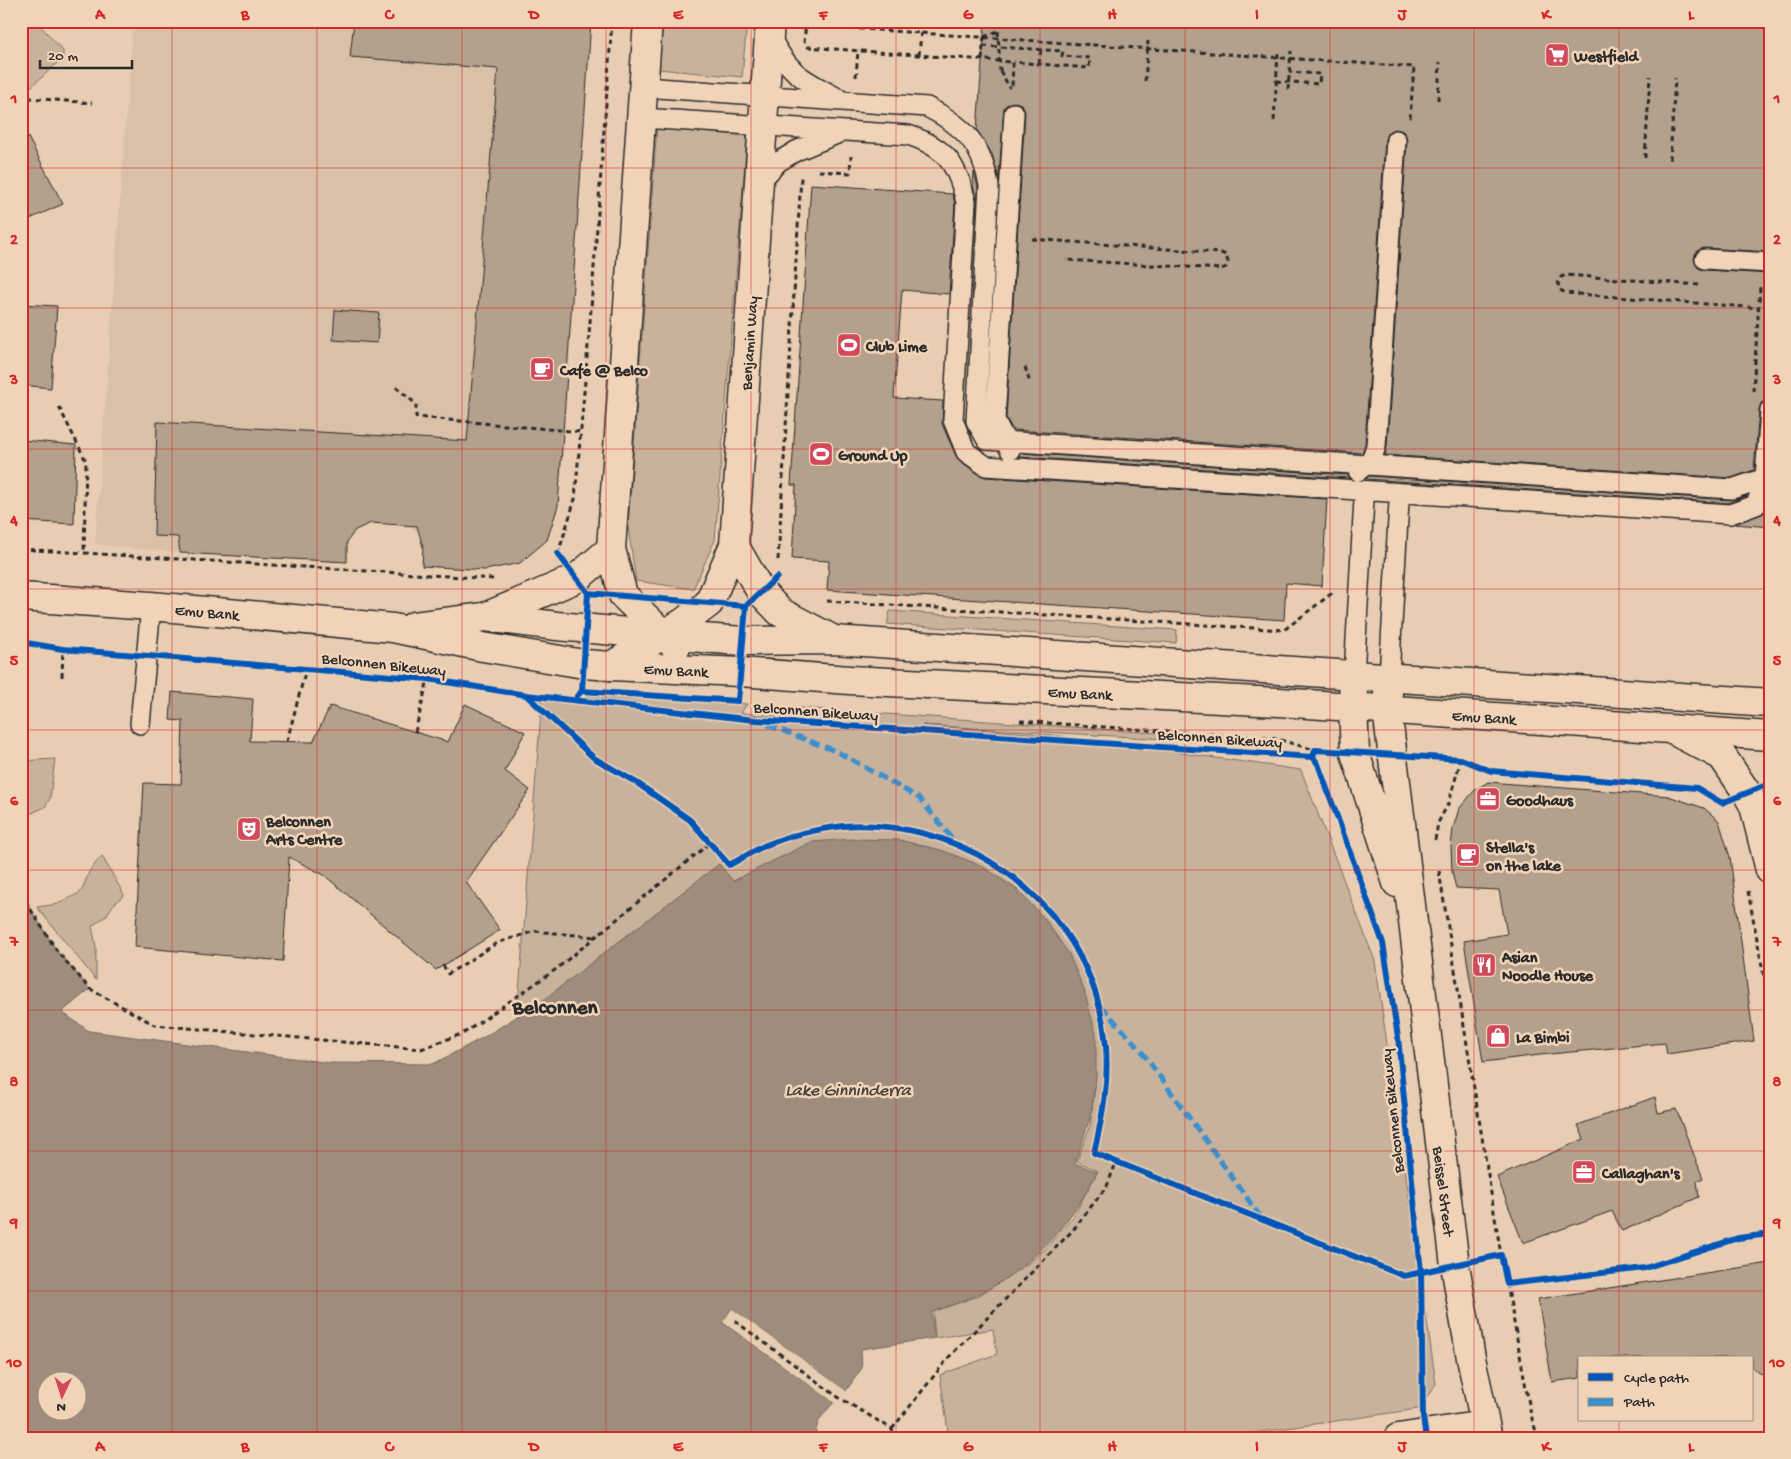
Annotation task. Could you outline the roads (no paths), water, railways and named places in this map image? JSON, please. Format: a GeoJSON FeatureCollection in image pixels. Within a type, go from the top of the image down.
{"type":"FeatureCollection","features":[{"type":"Feature","properties":{"kind":"main road"},"geometry":{"type":"LineString","coordinates":[[648,21],[611,549],[623,596],[662,635],[703,670]]}},
{"type":"Feature","properties":{"kind":"main road","name":"Benjamin Way"},"geometry":{"type":"LineString","coordinates":[[611,666],[684,622],[709,602],[734,545],[770,28]]}},
{"type":"Feature","properties":{"kind":"main road"},"geometry":{"type":"LineString","coordinates":[[734,545],[769,585],[780,612],[834,640]]}},
{"type":"Feature","properties":{"kind":"main road"},"geometry":{"type":"LineString","coordinates":[[485,617],[577,578],[611,549]]}},
{"type":"Feature","properties":{"kind":"main road","name":"Emu Bank"},"geometry":{"type":"LineString","coordinates":[[21,597],[151,606],[393,628],[483,647],[584,664],[1279,702],[1770,736]]}},
{"type":"Feature","properties":{"kind":"main road","name":"Emu Bank"},"geometry":{"type":"LineString","coordinates":[[393,628],[485,617],[557,626],[743,641],[834,640],[1770,703]]}},
{"type":"Feature","properties":{"kind":"main road","name":"Beissel Street"},"geometry":{"type":"LineString","coordinates":[[1354,675],[1352,707],[1355,753],[1416,942]]}},
{"type":"Feature","properties":{"kind":"main road","name":"Beissel Street"},"geometry":{"type":"LineString","coordinates":[[1389,677],[1387,709],[1455,1265],[1486,1432]]}},
{"type":"Feature","properties":{"kind":"main road"},"geometry":{"type":"LineString","coordinates":[[1672,730],[1722,756],[1754,806],[1770,870]]}},
{"type":"Feature","properties":{"kind":"main road"},"geometry":{"type":"LineString","coordinates":[[1398,1438],[1486,1432]]}},
{"type":"Feature","properties":{"kind":"lane"},"geometry":{"type":"LineString","coordinates":[[770,28],[780,56],[789,68],[804,80],[844,101]]}},
{"type":"Feature","properties":{"kind":"lane"},"geometry":{"type":"LineString","coordinates":[[644,87],[928,107],[948,117],[971,138],[980,153],[986,169],[989,186],[976,421],[987,440],[1732,489],[1765,478]]}},
{"type":"Feature","properties":{"kind":"lane"},"geometry":{"type":"LineString","coordinates":[[1014,113],[995,420],[1012,454],[1025,462],[1339,484],[1350,479],[1371,461],[1376,446],[1379,404]]}},
{"type":"Feature","properties":{"kind":"lane"},"geometry":{"type":"LineString","coordinates":[[642,118],[908,135],[924,140],[938,148],[950,160],[960,179],[966,202],[953,420],[966,452],[986,466],[1369,495],[1730,514],[1756,505],[1765,478],[1770,410]]}},
{"type":"Feature","properties":{"kind":"lane"},"geometry":{"type":"LineString","coordinates":[[759,183],[778,162],[842,131]]}},
{"type":"Feature","properties":{"kind":"lane"},"geometry":{"type":"LineString","coordinates":[[1354,675],[1369,495],[1375,466],[1396,140]]}},
{"type":"Feature","properties":{"kind":"lane"},"geometry":{"type":"LineString","coordinates":[[1705,259],[1770,263]]}},
{"type":"Feature","properties":{"kind":"lane"},"geometry":{"type":"LineString","coordinates":[[1389,677],[1399,502]]}},
{"type":"Feature","properties":{"kind":"lane"},"geometry":{"type":"LineString","coordinates":[[140,724],[151,606]]}},
{"type":"Feature","properties":{"kind":"water","name":"Lake Ginninderra"},"geometry":{"type":"Polygon","coordinates":[[[853,839],[899,840],[941,850],[982,866],[1016,889],[1044,918],[1069,954],[1084,990],[1096,1034],[1096,1077],[1090,1118],[1075,1163],[1097,1172],[1076,1208],[1036,1255],[985,1291],[931,1312],[935,1338],[861,1349],[862,1368],[846,1391],[731,1309],[723,1323],[834,1402],[818,1422],[816,1438],[21,1438],[21,894],[57,951],[90,989],[62,1012],[89,1031],[330,1063],[433,1064],[484,1037],[542,1001],[719,864],[733,881],[811,842],[853,839]]]}},
{"type":"Feature","properties":{"kind":"place","name":"Westfield"},"geometry":{"type":"Point","coordinates":[1557,55]}},
{"type":"Feature","properties":{"kind":"place","name":"Club Lime"},"geometry":{"type":"Point","coordinates":[849,345]}},
{"type":"Feature","properties":{"kind":"place","name":"Cafe @ Belco"},"geometry":{"type":"Point","coordinates":[542,369]}},
{"type":"Feature","properties":{"kind":"place","name":"Ground Up"},"geometry":{"type":"Point","coordinates":[821,454]}},
{"type":"Feature","properties":{"kind":"place","name":"Goodhaus"},"geometry":{"type":"Point","coordinates":[1488,799]}},
{"type":"Feature","properties":{"kind":"place","name":"Belconnen Arts Centre"},"geometry":{"type":"Point","coordinates":[249,829]}},
{"type":"Feature","properties":{"kind":"place","name":"Stella's on the lake"},"geometry":{"type":"Point","coordinates":[1468,855]}},
{"type":"Feature","properties":{"kind":"place","name":"Asian Noodle House"},"geometry":{"type":"Point","coordinates":[1484,965]}},
{"type":"Feature","properties":{"kind":"place","name":"La Bimbi"},"geometry":{"type":"Point","coordinates":[1498,1036]}},
{"type":"Feature","properties":{"kind":"place","name":"Callaghan's"},"geometry":{"type":"Point","coordinates":[1584,1172]}},
{"type":"Feature","properties":{"kind":"district","name":"Belconnen"},"geometry":{"type":"Point","coordinates":[555,1006]}}]}
